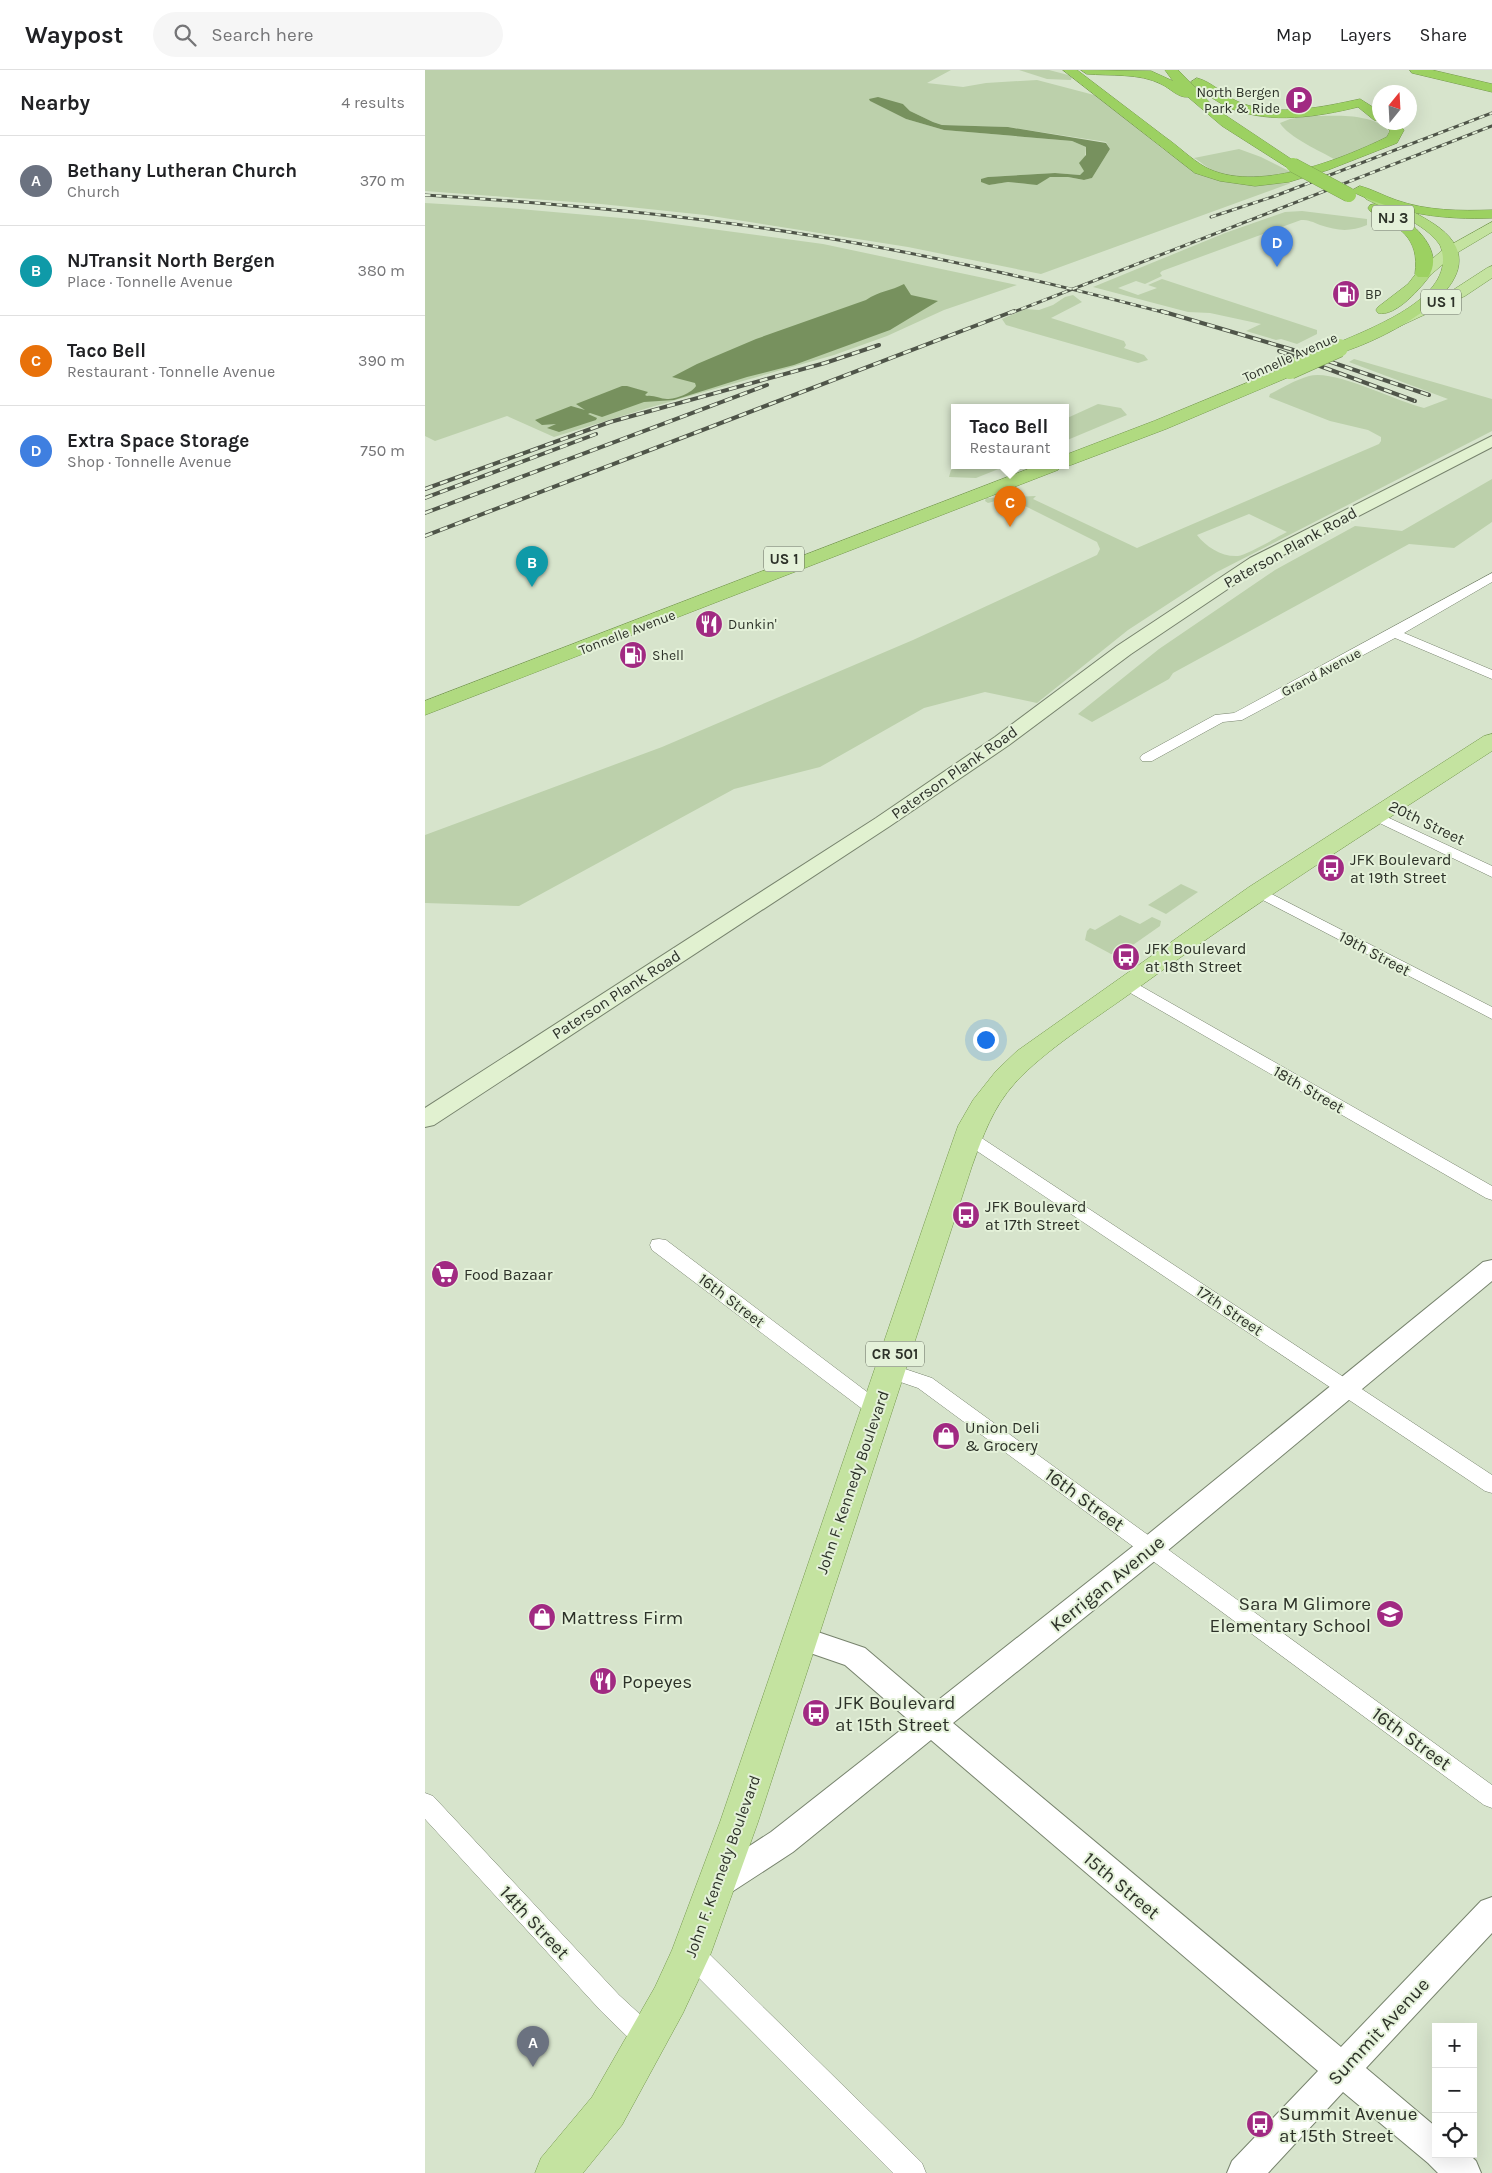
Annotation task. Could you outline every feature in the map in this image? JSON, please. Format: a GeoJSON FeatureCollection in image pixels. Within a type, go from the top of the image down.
{"type":"FeatureCollection","features":[{"type":"Feature","properties":{"kind":"highway"},"geometry":{"type":"LineString","coordinates":[[1069,70],[1200,170],[1236,180],[1287,179],[1312,172],[1392,140],[1397,130]]}},
{"type":"Feature","properties":{"kind":"highway"},"geometry":{"type":"LineString","coordinates":[[1087,70],[1137,73],[1156,77],[1203,105]]}},
{"type":"Feature","properties":{"kind":"highway","name":"NJ 3"},"geometry":{"type":"LineString","coordinates":[[1171,70],[1203,105],[1254,142],[1428,227],[1447,244],[1450,251]]}},
{"type":"Feature","properties":{"kind":"highway","name":"NJ 3"},"geometry":{"type":"LineString","coordinates":[[1187,70],[1224,108],[1269,132],[1299,163]]}},
{"type":"Feature","properties":{"kind":"highway"},"geometry":{"type":"LineString","coordinates":[[1416,70],[1491,83]]}},
{"type":"Feature","properties":{"kind":"highway"},"geometry":{"type":"LineString","coordinates":[[1440,70],[1491,83]]}},
{"type":"Feature","properties":{"kind":"highway"},"geometry":{"type":"LineString","coordinates":[[1453,70],[1491,83]]}},
{"type":"Feature","properties":{"kind":"highway"},"geometry":{"type":"LineString","coordinates":[[1197,82],[1241,107],[1263,111],[1297,113],[1355,107],[1372,113]]}},
{"type":"Feature","properties":{"kind":"highway"},"geometry":{"type":"LineString","coordinates":[[1355,107],[1372,117]]}},
{"type":"Feature","properties":{"kind":"highway"},"geometry":{"type":"LineString","coordinates":[[1269,132],[1279,118],[1297,113]]}},
{"type":"Feature","properties":{"kind":"highway"},"geometry":{"type":"LineString","coordinates":[[1360,194],[1425,212],[1459,215],[1492,214]]}},
{"type":"Feature","properties":{"kind":"highway","name":"NJ 3"},"geometry":{"type":"LineString","coordinates":[[1360,194],[1413,233],[1425,254],[1423,274]]}},
{"type":"Feature","properties":{"kind":"highway"},"geometry":{"type":"LineString","coordinates":[[1386,326],[1422,304],[1441,287],[1449,272],[1451,262],[1450,251]]}},
{"type":"Feature","properties":{"kind":"highway","name":"Tonnelle Avenue"},"geometry":{"type":"LineString","coordinates":[[1211,398],[1273,364],[1378,315],[1404,295],[1423,274]]}},
{"type":"Feature","properties":{"kind":"highway","name":"Tonnelle Avenue"},"geometry":{"type":"LineString","coordinates":[[1069,459],[1211,398],[1290,370],[1386,326]]}},
{"type":"Feature","properties":{"kind":"highway","name":"Tonnelle Avenue"},"geometry":{"type":"LineString","coordinates":[[1069,449],[1153,422]]}},
{"type":"Feature","properties":{"kind":"highway","name":"Tonnelle Avenue"},"geometry":{"type":"LineString","coordinates":[[425,698],[1017,469]]}},
{"type":"Feature","properties":{"kind":"highway","name":"Tonnelle Avenue"},"geometry":{"type":"LineString","coordinates":[[425,709],[1044,469]]}},
{"type":"Feature","properties":{"kind":"main road","name":"Tonnelle Avenue"},"geometry":{"type":"LineString","coordinates":[[1423,274],[1450,251],[1492,226]]}},
{"type":"Feature","properties":{"kind":"main road","name":"Tonnelle Avenue"},"geometry":{"type":"LineString","coordinates":[[1386,326],[1455,295],[1492,271]]}},
{"type":"Feature","properties":{"kind":"main road","name":"Paterson Plank Road"},"geometry":{"type":"LineString","coordinates":[[425,1119],[534,1046],[883,822],[1002,741],[1124,650],[1256,562],[1492,441]]}},
{"type":"Feature","properties":{"kind":"main road","name":"John F. Kennedy Boulevard"},"geometry":{"type":"LineString","coordinates":[[556,2173],[607,2111],[648,2039],[691,1953],[713,1886],[739,1822],[968,1137],[987,1100],[1005,1077],[1026,1057],[1126,984],[1258,892],[1374,815],[1492,741]]}},
{"type":"Feature","properties":{"kind":"street","name":"Grand Avenue"},"geometry":{"type":"LineString","coordinates":[[1147,758],[1220,718],[1237,717],[1394,633],[1492,577]]}},
{"type":"Feature","properties":{"kind":"street"},"geometry":{"type":"LineString","coordinates":[[1394,633],[1492,674]]}},
{"type":"Feature","properties":{"kind":"street","name":"20th Street"},"geometry":{"type":"LineString","coordinates":[[1374,815],[1492,872]]}},
{"type":"Feature","properties":{"kind":"street","name":"19th Street"},"geometry":{"type":"LineString","coordinates":[[1258,892],[1492,1014]]}},
{"type":"Feature","properties":{"kind":"street","name":"18th Street"},"geometry":{"type":"LineString","coordinates":[[1126,984],[1492,1194]]}},
{"type":"Feature","properties":{"kind":"street","name":"17th Street"},"geometry":{"type":"LineString","coordinates":[[968,1137],[1492,1485]]}},
{"type":"Feature","properties":{"kind":"street","name":"16th Street"},"geometry":{"type":"LineString","coordinates":[[659,1244],[876,1409]]}},
{"type":"Feature","properties":{"kind":"street","name":"Kerrigan Avenue"},"geometry":{"type":"LineString","coordinates":[[713,1886],[782,1842],[1151,1548],[1492,1268]]}},
{"type":"Feature","properties":{"kind":"street","name":"16th Street"},"geometry":{"type":"LineString","coordinates":[[890,1371],[925,1382],[1492,1798]]}},
{"type":"Feature","properties":{"kind":"street","name":"15th Street"},"geometry":{"type":"LineString","coordinates":[[800,1638],[855,1656],[1432,2146]]}},
{"type":"Feature","properties":{"kind":"street","name":"14th Street"},"geometry":{"type":"LineString","coordinates":[[425,1803],[610,2003],[648,2039]]}},
{"type":"Feature","properties":{"kind":"street","name":"Summit Avenue"},"geometry":{"type":"LineString","coordinates":[[1244,2173],[1492,1911]]}},
{"type":"Feature","properties":{"kind":"street"},"geometry":{"type":"LineString","coordinates":[[691,1953],[912,2173]]}},
{"type":"Feature","properties":{"kind":"street"},"geometry":{"type":"LineString","coordinates":[[1447,2158],[1465,2173]]}},
{"type":"Feature","properties":{"kind":"shaded area"},"geometry":{"type":"Polygon","coordinates":[[[425,70],[951,70],[927,83],[963,87],[986,83],[1037,80],[1098,96],[1163,149],[1201,175],[1246,185],[1291,183],[1041,274],[908,247],[705,215],[601,204],[425,191],[425,70]],[[870,101],[906,119],[944,130],[1072,141],[1086,147],[1084,171],[1080,175],[1055,173],[988,177],[988,185],[1008,182],[1027,184],[1050,177],[1068,177],[1084,180],[1092,178],[1110,149],[1106,142],[1008,127],[942,125],[910,111],[903,104],[870,101]]]}},
{"type":"Feature","properties":{"kind":"shaded area"},"geometry":{"type":"Polygon","coordinates":[[[1019,70],[1049,70],[1072,76],[1071,80],[1047,79],[1019,70]]]}},
{"type":"Feature","properties":{"kind":"shaded area"},"geometry":{"type":"Polygon","coordinates":[[[878,97],[903,104],[910,111],[942,125],[1008,127],[1106,143],[1110,149],[1092,178],[1084,180],[1068,177],[1050,177],[1037,185],[1008,182],[989,185],[981,182],[981,179],[1055,173],[1080,175],[1084,171],[1079,163],[1086,155],[1086,147],[1072,141],[944,130],[906,119],[869,99],[878,97]]]}},
{"type":"Feature","properties":{"kind":"shaded area"},"geometry":{"type":"Polygon","coordinates":[[[1309,116],[1352,116],[1372,121],[1372,130],[1389,131],[1387,137],[1336,160],[1290,134],[1280,123],[1290,119],[1309,116]]]}},
{"type":"Feature","properties":{"kind":"shaded area"},"geometry":{"type":"Polygon","coordinates":[[[1239,149],[1261,157],[1291,172],[1262,177],[1233,176],[1214,171],[1194,158],[1239,149]]]}},
{"type":"Feature","properties":{"kind":"shaded area"},"geometry":{"type":"Polygon","coordinates":[[[425,203],[644,220],[823,244],[1017,285],[944,310],[887,336],[834,355],[554,437],[507,416],[435,441],[425,436],[425,203]]]}},
{"type":"Feature","properties":{"kind":"shaded area"},"geometry":{"type":"Polygon","coordinates":[[[1302,211],[1367,219],[1367,225],[1349,230],[1326,227],[1301,220],[1162,271],[1160,273],[1162,276],[1145,284],[1136,281],[1118,288],[1138,295],[1157,288],[1148,285],[1162,279],[1317,330],[1317,334],[1297,344],[1246,331],[1261,324],[1210,313],[1188,312],[1093,287],[1225,233],[1285,212],[1302,211]]]}},
{"type":"Feature","properties":{"kind":"shaded area"},"geometry":{"type":"Polygon","coordinates":[[[904,284],[911,295],[938,301],[890,330],[794,365],[747,377],[674,400],[644,402],[602,417],[590,413],[588,414],[597,418],[596,420],[559,432],[547,428],[556,424],[542,425],[535,420],[571,406],[585,410],[576,404],[622,386],[648,392],[645,395],[647,396],[667,399],[679,397],[694,389],[695,383],[672,377],[697,364],[756,339],[866,300],[904,284]]]}},
{"type":"Feature","properties":{"kind":"shaded area"},"geometry":{"type":"Polygon","coordinates":[[[1073,295],[1082,302],[1051,318],[1124,341],[1126,345],[1124,348],[1144,355],[1148,360],[1138,363],[1006,325],[1002,319],[1025,309],[1039,310],[1073,295]]]}},
{"type":"Feature","properties":{"kind":"shaded area"},"geometry":{"type":"Polygon","coordinates":[[[1354,359],[1492,399],[1492,431],[1217,572],[1128,630],[1037,703],[985,692],[924,708],[820,767],[734,789],[519,906],[425,903],[425,835],[662,747],[913,640],[1097,555],[1100,549],[1097,542],[1025,506],[1026,504],[1010,497],[1036,496],[1033,499],[1137,548],[1379,444],[1381,437],[1368,430],[1330,421],[1269,397],[1270,394],[1294,382],[1309,376],[1334,377],[1424,408],[1448,399],[1349,362],[1354,359]],[[1249,514],[1197,535],[1220,553],[1238,556],[1287,532],[1249,514]]]}},
{"type":"Feature","properties":{"kind":"shaded area"},"geometry":{"type":"Polygon","coordinates":[[[1098,404],[1121,408],[1127,415],[1069,439],[1069,417],[1098,404]]]}},
{"type":"Feature","properties":{"kind":"shaded area"},"geometry":{"type":"Polygon","coordinates":[[[998,469],[976,478],[949,477],[951,470],[998,469]]]}},
{"type":"Feature","properties":{"kind":"shaded area"},"geometry":{"type":"Polygon","coordinates":[[[1492,479],[1492,522],[1454,548],[1409,544],[1173,673],[1169,679],[1092,722],[1078,714],[1159,649],[1275,570],[1355,526],[1402,531],[1492,479]]]}},
{"type":"Feature","properties":{"kind":"shaded area"},"geometry":{"type":"Polygon","coordinates":[[[1010,497],[988,503],[985,501],[986,498],[1010,497]]]}},
{"type":"Feature","properties":{"kind":"shaded area"},"geometry":{"type":"Polygon","coordinates":[[[1181,884],[1198,892],[1166,914],[1148,905],[1181,884]]]}},
{"type":"Feature","properties":{"kind":"shaded area"},"geometry":{"type":"Polygon","coordinates":[[[1120,915],[1140,924],[1152,917],[1161,921],[1160,926],[1120,954],[1111,954],[1085,940],[1087,931],[1090,928],[1095,930],[1120,915]]]}},
{"type":"Feature","properties":{"kind":"railway"},"geometry":{"type":"LineString","coordinates":[[1211,217],[1275,196],[1492,113]]}},
{"type":"Feature","properties":{"kind":"railway"},"geometry":{"type":"LineString","coordinates":[[1073,289],[1492,126]]}},
{"type":"Feature","properties":{"kind":"railway"},"geometry":{"type":"LineString","coordinates":[[425,195],[617,210],[713,221],[898,251],[1073,289]]}},
{"type":"Feature","properties":{"kind":"railway"},"geometry":{"type":"LineString","coordinates":[[1011,313],[1073,289]]}},
{"type":"Feature","properties":{"kind":"railway"},"geometry":{"type":"LineString","coordinates":[[1073,289],[1166,313]]}},
{"type":"Feature","properties":{"kind":"railway"},"geometry":{"type":"LineString","coordinates":[[425,536],[1014,311]]}},
{"type":"Feature","properties":{"kind":"railway"},"geometry":{"type":"LineString","coordinates":[[1161,311],[1307,354],[1429,395]]}},
{"type":"Feature","properties":{"kind":"railway"},"geometry":{"type":"LineString","coordinates":[[425,489],[610,422],[825,363],[879,345]]}},
{"type":"Feature","properties":{"kind":"railway"},"geometry":{"type":"LineString","coordinates":[[1279,351],[1415,401]]}},
{"type":"Feature","properties":{"kind":"railway"},"geometry":{"type":"LineString","coordinates":[[425,513],[767,385]]}},
{"type":"Feature","properties":{"kind":"railway"},"geometry":{"type":"LineString","coordinates":[[425,498],[596,434]]}},
{"type":"Feature","properties":{"kind":"place","name":"North Bergen Park & Ride"},"geometry":{"type":"Point","coordinates":[1299,100]}},
{"type":"Feature","properties":{"kind":"place","name":"Extra Space Storage"},"geometry":{"type":"Point","coordinates":[1277,267]}},
{"type":"Feature","properties":{"kind":"place","name":"BP"},"geometry":{"type":"Point","coordinates":[1346,294]}},
{"type":"Feature","properties":{"kind":"place","name":"Taco Bell"},"geometry":{"type":"Point","coordinates":[1010,527]}},
{"type":"Feature","properties":{"kind":"place","name":"NJTransit North Bergen"},"geometry":{"type":"Point","coordinates":[532,587]}},
{"type":"Feature","properties":{"kind":"place","name":"Dunkin'"},"geometry":{"type":"Point","coordinates":[709,624]}},
{"type":"Feature","properties":{"kind":"place","name":"Shell"},"geometry":{"type":"Point","coordinates":[633,655]}},
{"type":"Feature","properties":{"kind":"place","name":"JFK Boulevard at 19th Street"},"geometry":{"type":"Point","coordinates":[1331,868]}},
{"type":"Feature","properties":{"kind":"place","name":"JFK Boulevard at 18th Street"},"geometry":{"type":"Point","coordinates":[1126,957]}},
{"type":"Feature","properties":{"kind":"place","name":"JFK Boulevard at 17th Street"},"geometry":{"type":"Point","coordinates":[966,1215]}},
{"type":"Feature","properties":{"kind":"place","name":"Food Bazaar"},"geometry":{"type":"Point","coordinates":[445,1274]}},
{"type":"Feature","properties":{"kind":"place","name":"Union Deli & Grocery"},"geometry":{"type":"Point","coordinates":[946,1436]}},
{"type":"Feature","properties":{"kind":"place","name":"Sara M Glimore Elementary School"},"geometry":{"type":"Point","coordinates":[1390,1614]}},
{"type":"Feature","properties":{"kind":"place","name":"Mattress Firm"},"geometry":{"type":"Point","coordinates":[542,1617]}},
{"type":"Feature","properties":{"kind":"place","name":"Popeyes"},"geometry":{"type":"Point","coordinates":[603,1681]}},
{"type":"Feature","properties":{"kind":"place","name":"JFK Boulevard at 15th Street"},"geometry":{"type":"Point","coordinates":[816,1713]}},
{"type":"Feature","properties":{"kind":"place","name":"Bethany Lutheran Church"},"geometry":{"type":"Point","coordinates":[533,2067]}},
{"type":"Feature","properties":{"kind":"place","name":"Summit Avenue at 15th Street"},"geometry":{"type":"Point","coordinates":[1260,2124]}}]}
